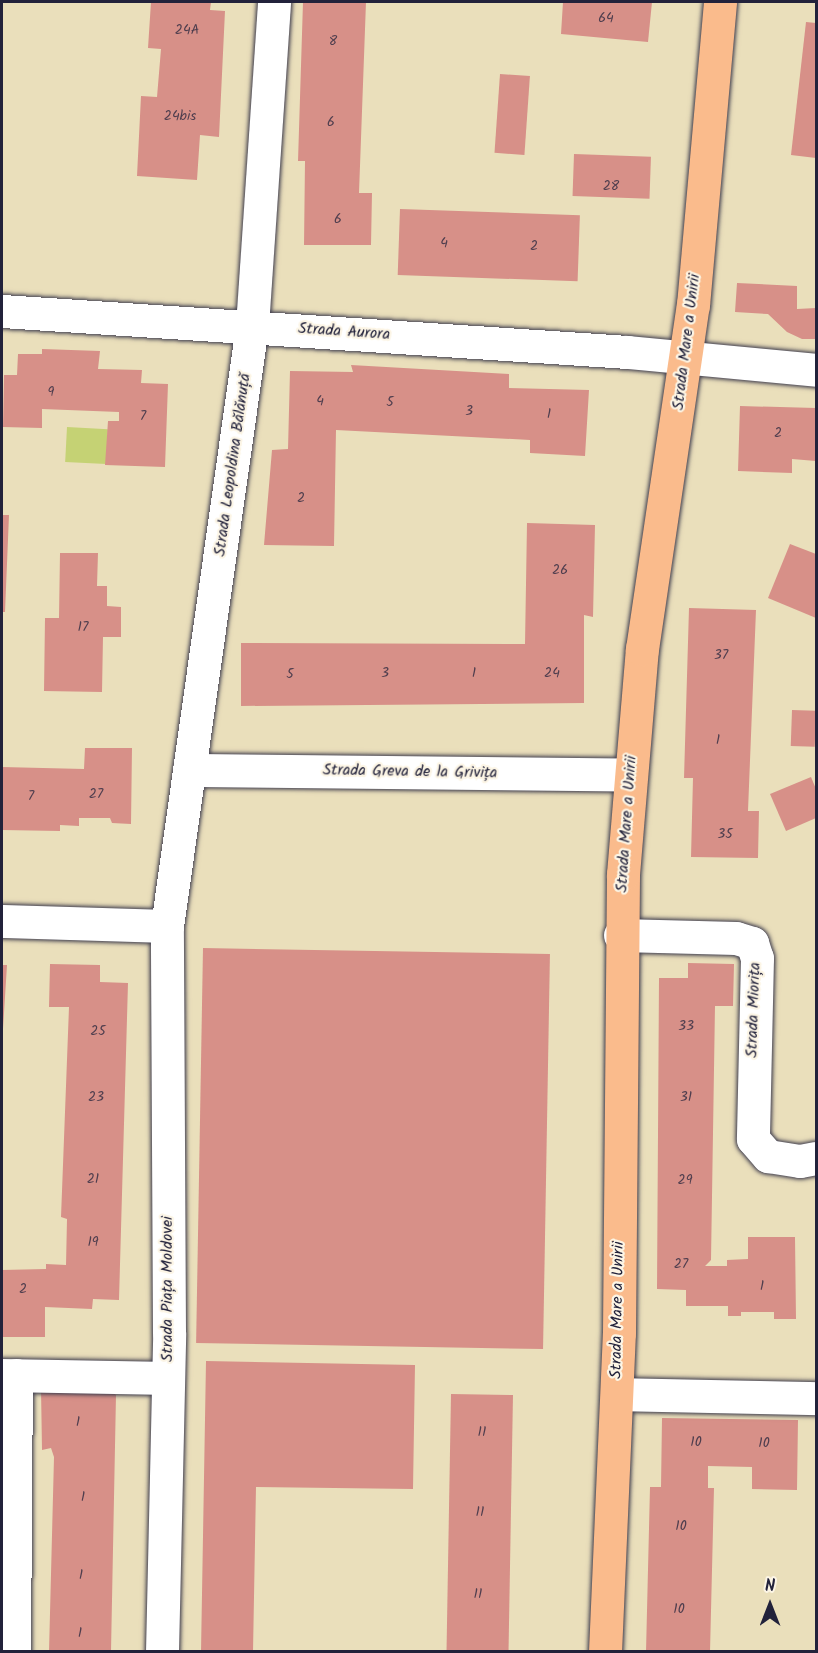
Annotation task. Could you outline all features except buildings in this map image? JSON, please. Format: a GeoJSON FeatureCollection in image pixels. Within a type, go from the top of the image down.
{"type":"FeatureCollection","features":[{"type":"Feature","properties":{"kind":"main road","name":"Strada Mare a Unirii"},"geometry":{"type":"LineString","coordinates":[[605,1652],[616,1394],[620,934],[631,775],[650,580],[686,356],[720,2]]}},
{"type":"Feature","properties":{"kind":"street","name":"Strada Leopoldina Bălănuță"},"geometry":{"type":"LineString","coordinates":[[167,926],[252,326],[274,2]]}},
{"type":"Feature","properties":{"kind":"street","name":"Strada Aurora"},"geometry":{"type":"LineString","coordinates":[[2,311],[686,356],[816,370]]}},
{"type":"Feature","properties":{"kind":"street","name":"Strada Greva de la Grivița"},"geometry":{"type":"LineString","coordinates":[[189,770],[631,775]]}},
{"type":"Feature","properties":{"kind":"street"},"geometry":{"type":"LineString","coordinates":[[2,921],[167,926]]}},
{"type":"Feature","properties":{"kind":"street","name":"Strada Piața Moldovei"},"geometry":{"type":"LineString","coordinates":[[162,1652],[168,1378],[167,926]]}},
{"type":"Feature","properties":{"kind":"street","name":"Strada Miorița"},"geometry":{"type":"LineString","coordinates":[[620,934],[736,938],[752,943],[757,958],[750,1121],[753,1139],[768,1156],[800,1161],[816,1158]]}},
{"type":"Feature","properties":{"kind":"street"},"geometry":{"type":"LineString","coordinates":[[14,1652],[9,1375],[168,1378]]}},
{"type":"Feature","properties":{"kind":"street"},"geometry":{"type":"LineString","coordinates":[[616,1394],[816,1398]]}},
{"type":"Feature","properties":{"kind":"green space"},"geometry":{"type":"Polygon","coordinates":[[[67,427],[108,429],[106,464],[65,462],[67,427]]]}}]}
